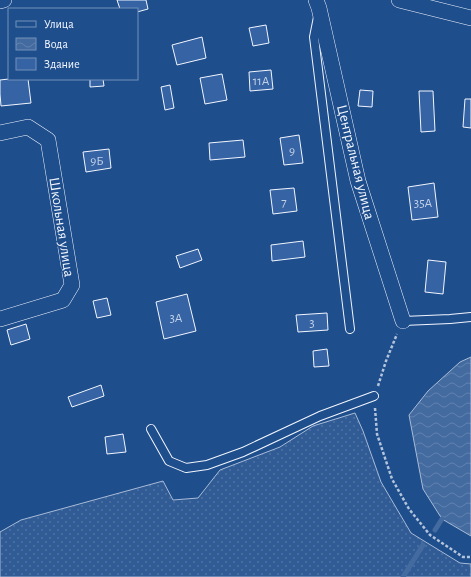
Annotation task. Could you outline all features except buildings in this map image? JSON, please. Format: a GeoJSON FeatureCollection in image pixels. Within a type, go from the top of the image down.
{"type":"FeatureCollection","features":[{"type":"Feature","properties":{"kind":"street"},"geometry":{"type":"LineString","coordinates":[[0,1],[4,0]]}},
{"type":"Feature","properties":{"kind":"street"},"geometry":{"type":"LineString","coordinates":[[399,0],[471,18]]}},
{"type":"Feature","properties":{"kind":"street","name":"Центральная улица"},"geometry":{"type":"LineString","coordinates":[[318,4],[358,181],[403,321]]}},
{"type":"Feature","properties":{"kind":"street","name":"Школьная улица"},"geometry":{"type":"LineString","coordinates":[[0,133],[28,127],[48,140],[72,285],[63,300],[0,319]]}},
{"type":"Feature","properties":{"kind":"lane"},"geometry":{"type":"LineString","coordinates":[[318,4],[314,37],[350,329]]}},
{"type":"Feature","properties":{"kind":"lane"},"geometry":{"type":"LineString","coordinates":[[403,321],[471,317]]}},
{"type":"Feature","properties":{"kind":"lane"},"geometry":{"type":"LineString","coordinates":[[151,429],[169,461],[186,468],[207,465],[243,452],[320,416],[374,396]]}},
{"type":"Feature","properties":{"kind":"path"},"geometry":{"type":"LineString","coordinates":[[403,321],[386,361],[374,396],[377,434],[392,479],[409,509],[430,535],[463,557],[471,557]]}},
{"type":"Feature","properties":{"kind":"shaded area"},"geometry":{"type":"Polygon","coordinates":[[[355,413],[381,482],[411,533],[460,563],[471,564],[471,577],[0,577],[0,532],[21,520],[163,481],[173,500],[198,498],[220,470],[280,447],[313,426],[355,413]]]}},
{"type":"Feature","properties":{"kind":"water"},"geometry":{"type":"Polygon","coordinates":[[[471,357],[471,536],[442,519],[423,489],[409,415],[428,391],[460,362],[471,357]]]}},
{"type":"Feature","properties":{"kind":"waterway"},"geometry":{"type":"LineString","coordinates":[[435,530],[442,519]]}},
{"type":"Feature","properties":{"kind":"waterway"},"geometry":{"type":"LineString","coordinates":[[403,577],[423,545]]}}]}
